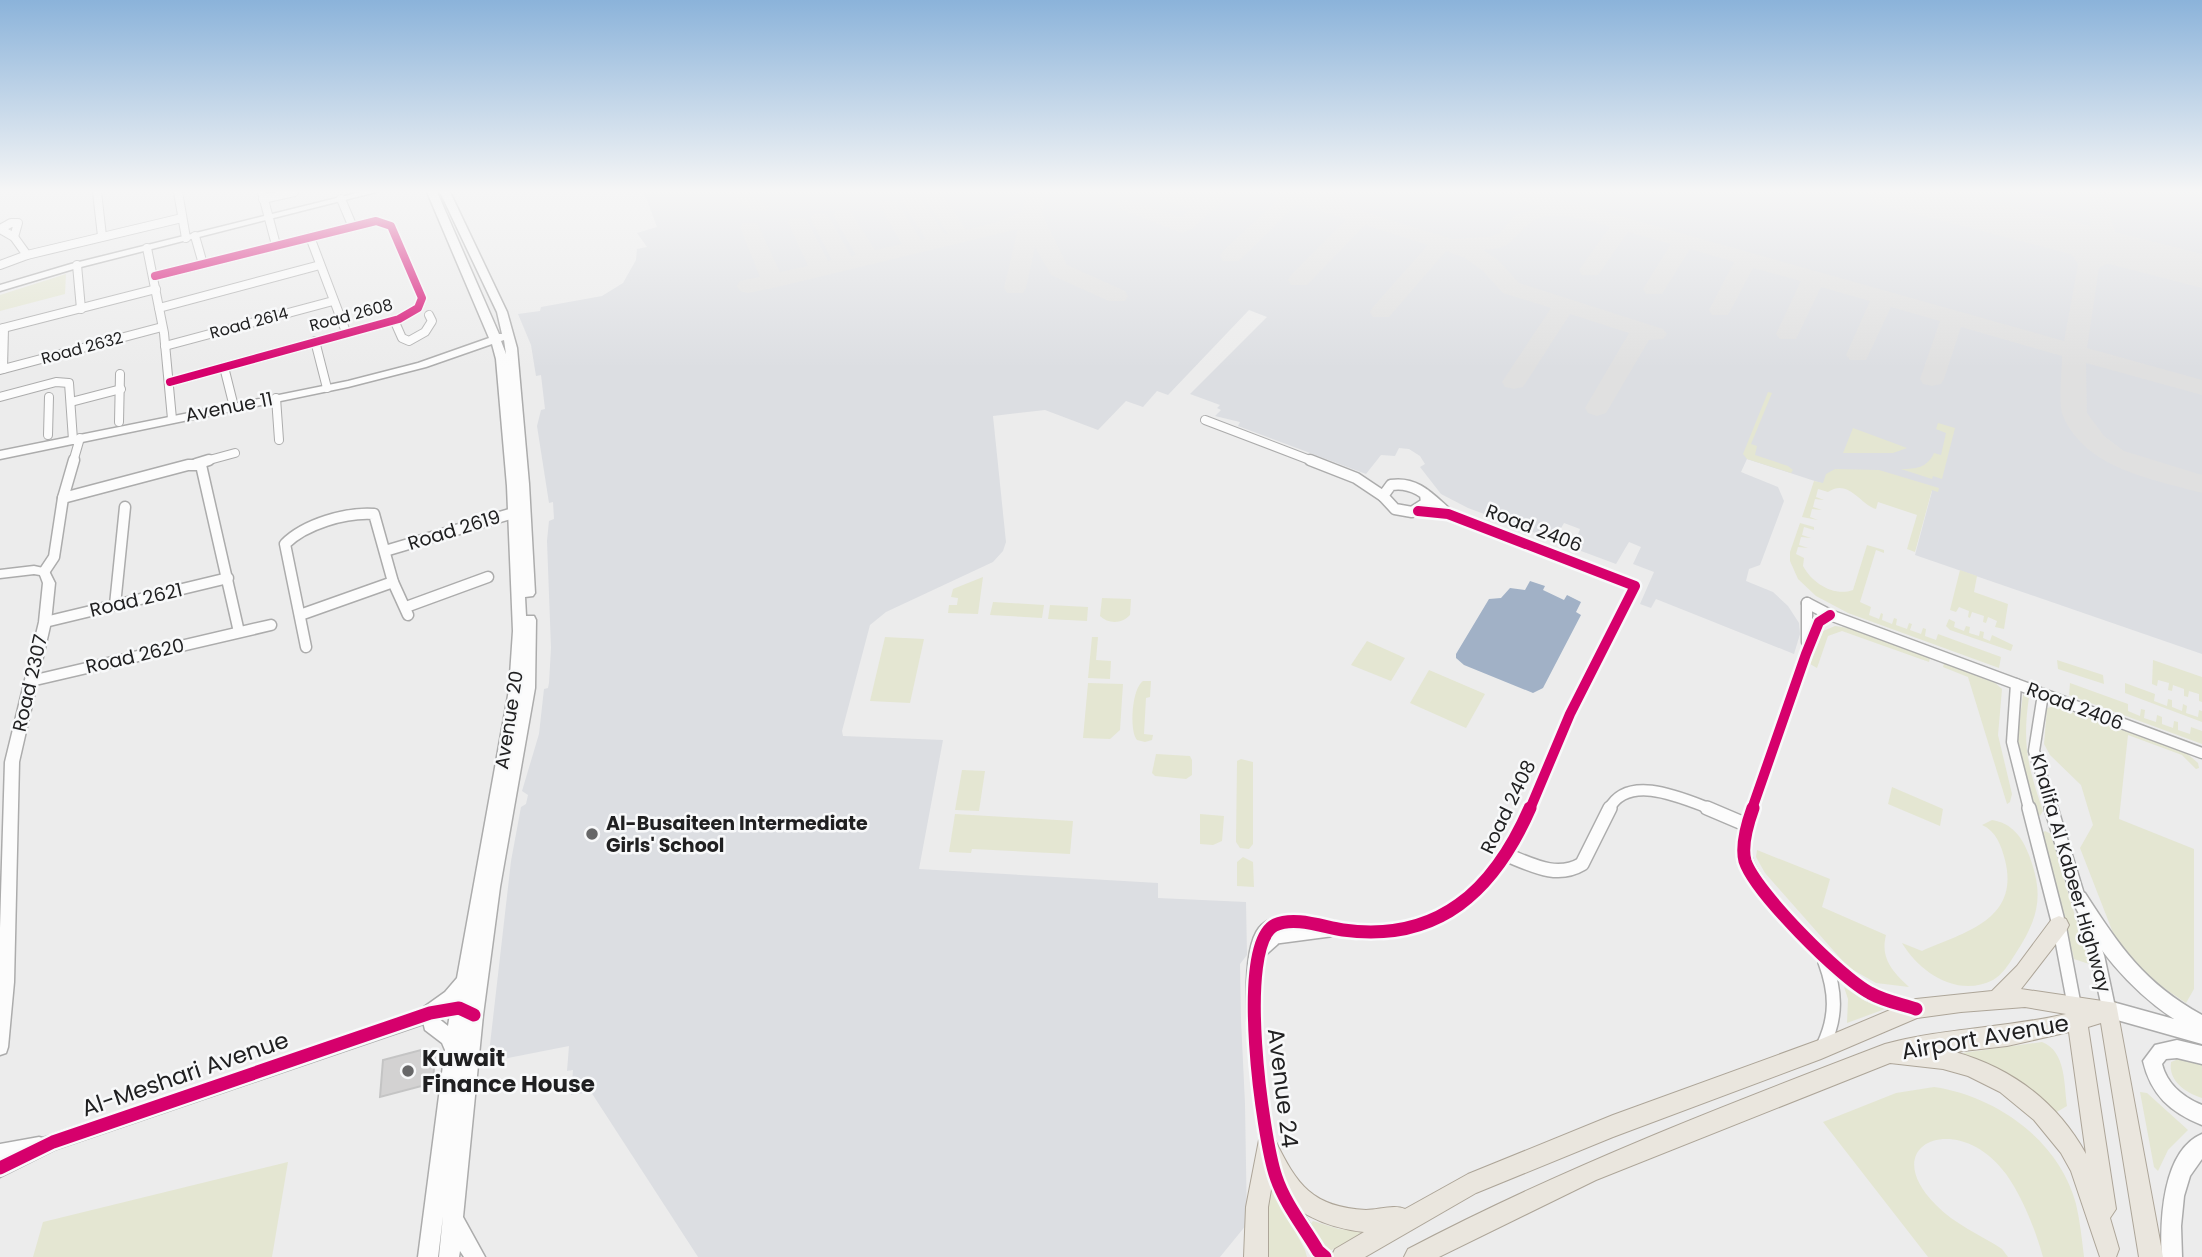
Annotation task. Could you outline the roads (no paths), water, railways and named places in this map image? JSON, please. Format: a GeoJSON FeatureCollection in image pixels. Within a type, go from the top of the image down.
{"type":"FeatureCollection","features":[{"type":"Feature","properties":{"kind":"main road","name":"Avenue 20"},"geometry":{"type":"LineString","coordinates":[[449,1257],[454,1221],[467,1012],[466,980],[516,690],[520,631],[518,485],[502,338],[489,320],[456,251]]}},
{"type":"Feature","properties":{"kind":"main road","name":"Avenue 20"},"geometry":{"type":"LineString","coordinates":[[473,251],[502,312],[502,359],[511,411]]}},
{"type":"Feature","properties":{"kind":"main road"},"geometry":{"type":"LineString","coordinates":[[456,354],[479,338],[489,320]]}},
{"type":"Feature","properties":{"kind":"main road","name":"Avenue 11"},"geometry":{"type":"LineString","coordinates":[[0,455],[400,371],[502,338]]}},
{"type":"Feature","properties":{"kind":"main road"},"geometry":{"type":"LineString","coordinates":[[456,354],[485,354],[502,359]]}},
{"type":"Feature","properties":{"kind":"main road","name":"Avenue 20"},"geometry":{"type":"LineString","coordinates":[[428,1257],[455,1051],[467,1012],[528,688],[529,629],[519,512]]}},
{"type":"Feature","properties":{"kind":"main road"},"geometry":{"type":"LineString","coordinates":[[2078,898],[2132,976],[2158,999],[2202,1024]]}},
{"type":"Feature","properties":{"kind":"main road"},"geometry":{"type":"LineString","coordinates":[[1997,999],[2024,972],[2059,925]]}},
{"type":"Feature","properties":{"kind":"main road"},"geometry":{"type":"LineString","coordinates":[[455,1051],[448,1037],[430,1018],[466,980]]}},
{"type":"Feature","properties":{"kind":"main road","name":"Airport Avenue"},"geometry":{"type":"LineString","coordinates":[[1343,1257],[1468,1185],[1613,1126],[1821,1049],[1916,1009],[2025,998],[2076,1013]]}},
{"type":"Feature","properties":{"kind":"main road"},"geometry":{"type":"LineString","coordinates":[[2151,1257],[2109,1010],[2202,1035]]}},
{"type":"Feature","properties":{"kind":"main road","name":"Airport Avenue"},"geometry":{"type":"LineString","coordinates":[[1416,1257],[1465,1230],[1618,1160],[1885,1054],[1930,1042],[1994,1037],[2076,1013],[2109,1010]]}},
{"type":"Feature","properties":{"kind":"main road"},"geometry":{"type":"LineString","coordinates":[[2076,1013],[2109,1253]]}},
{"type":"Feature","properties":{"kind":"main road"},"geometry":{"type":"LineString","coordinates":[[2202,1055],[2177,1049],[2161,1051],[2152,1062],[2155,1078],[2168,1095],[2186,1110],[2202,1115]]}},
{"type":"Feature","properties":{"kind":"main road"},"geometry":{"type":"LineString","coordinates":[[1885,1054],[1949,1060],[1980,1070],[2009,1086],[2035,1106],[2050,1121],[2078,1160],[2093,1196],[2109,1253]]}},
{"type":"Feature","properties":{"kind":"main road"},"geometry":{"type":"LineString","coordinates":[[2172,1257],[2172,1198],[2178,1175],[2190,1156],[2202,1144]]}},
{"type":"Feature","properties":{"kind":"main road"},"geometry":{"type":"LineString","coordinates":[[1267,1147],[1282,1179],[1310,1205],[1334,1216],[1384,1222],[1417,1213]]}},
{"type":"Feature","properties":{"kind":"main road"},"geometry":{"type":"LineString","coordinates":[[1256,1257],[1257,1207],[1267,1147]]}},
{"type":"Feature","properties":{"kind":"main road"},"geometry":{"type":"LineString","coordinates":[[454,1221],[475,1257]]}},
{"type":"Feature","properties":{"kind":"street"},"geometry":{"type":"LineString","coordinates":[[24,251],[27,254]]}},
{"type":"Feature","properties":{"kind":"street"},"geometry":{"type":"LineString","coordinates":[[0,265],[41,251]]}},
{"type":"Feature","properties":{"kind":"street"},"geometry":{"type":"LineString","coordinates":[[0,288],[136,251]]}},
{"type":"Feature","properties":{"kind":"street"},"geometry":{"type":"LineString","coordinates":[[148,251],[155,276],[170,382],[172,419]]}},
{"type":"Feature","properties":{"kind":"street"},"geometry":{"type":"LineString","coordinates":[[197,251],[203,264]]}},
{"type":"Feature","properties":{"kind":"street","name":"Road 2608"},"geometry":{"type":"LineString","coordinates":[[155,276],[254,251]]}},
{"type":"Feature","properties":{"kind":"street"},"geometry":{"type":"LineString","coordinates":[[315,251],[346,332]]}},
{"type":"Feature","properties":{"kind":"street","name":"Road 2608"},"geometry":{"type":"LineString","coordinates":[[170,382],[394,320],[415,311],[422,298],[402,251]]}},
{"type":"Feature","properties":{"kind":"street"},"geometry":{"type":"LineString","coordinates":[[77,265],[81,309]]}},
{"type":"Feature","properties":{"kind":"street","name":"Road 2614"},"geometry":{"type":"LineString","coordinates":[[159,308],[320,265]]}},
{"type":"Feature","properties":{"kind":"street"},"geometry":{"type":"LineString","coordinates":[[2,329],[156,289]]}},
{"type":"Feature","properties":{"kind":"street","name":"Road 2614"},"geometry":{"type":"LineString","coordinates":[[165,346],[332,301]]}},
{"type":"Feature","properties":{"kind":"street","name":"Road 2608"},"geometry":{"type":"LineString","coordinates":[[394,320],[402,338],[409,341],[428,329],[432,321],[429,315]]}},
{"type":"Feature","properties":{"kind":"street","name":"Road 2632"},"geometry":{"type":"LineString","coordinates":[[2,329],[1,369],[162,327]]}},
{"type":"Feature","properties":{"kind":"street","name":"Road 2608"},"geometry":{"type":"LineString","coordinates":[[315,341],[327,388]]}},
{"type":"Feature","properties":{"kind":"street"},"geometry":{"type":"LineString","coordinates":[[224,367],[234,407]]}},
{"type":"Feature","properties":{"kind":"street"},"geometry":{"type":"LineString","coordinates":[[120,374],[120,422]]}},
{"type":"Feature","properties":{"kind":"street"},"geometry":{"type":"LineString","coordinates":[[0,397],[64,381],[70,384],[76,439],[54,558],[44,572],[34,570],[0,574]]}},
{"type":"Feature","properties":{"kind":"street"},"geometry":{"type":"LineString","coordinates":[[48,417],[121,389]]}},
{"type":"Feature","properties":{"kind":"street"},"geometry":{"type":"LineString","coordinates":[[48,435],[49,397]]}},
{"type":"Feature","properties":{"kind":"street"},"geometry":{"type":"LineString","coordinates":[[276,398],[279,440]]}},
{"type":"Feature","properties":{"kind":"street","name":"Road 2406"},"geometry":{"type":"LineString","coordinates":[[1205,420],[1356,478],[1376,489],[1395,509],[1448,514],[1635,586]]}},
{"type":"Feature","properties":{"kind":"street"},"geometry":{"type":"LineString","coordinates":[[63,498],[235,453]]}},
{"type":"Feature","properties":{"kind":"street"},"geometry":{"type":"LineString","coordinates":[[196,464],[203,466],[239,632]]}},
{"type":"Feature","properties":{"kind":"street","name":"Road 2406"},"geometry":{"type":"LineString","coordinates":[[1356,478],[1412,485],[1448,514]]}},
{"type":"Feature","properties":{"kind":"street"},"geometry":{"type":"LineString","coordinates":[[1384,496],[1386,488],[1396,484]]}},
{"type":"Feature","properties":{"kind":"street"},"geometry":{"type":"LineString","coordinates":[[1418,511],[1426,503],[1425,494]]}},
{"type":"Feature","properties":{"kind":"street"},"geometry":{"type":"LineString","coordinates":[[115,605],[125,506]]}},
{"type":"Feature","properties":{"kind":"street","name":"Road 2619"},"geometry":{"type":"LineString","coordinates":[[306,647],[285,544],[291,536],[368,512],[376,517],[393,582],[407,611],[488,577]]}},
{"type":"Feature","properties":{"kind":"street","name":"Road 2619"},"geometry":{"type":"LineString","coordinates":[[385,551],[519,512]]}},
{"type":"Feature","properties":{"kind":"street","name":"Road 2307"},"geometry":{"type":"LineString","coordinates":[[0,1047],[6,982],[6,763],[31,681],[45,622],[49,583],[44,572]]}},
{"type":"Feature","properties":{"kind":"street","name":"Road 2621"},"geometry":{"type":"LineString","coordinates":[[45,622],[228,578]]}},
{"type":"Feature","properties":{"kind":"street"},"geometry":{"type":"LineString","coordinates":[[300,615],[393,582]]}},
{"type":"Feature","properties":{"kind":"street","name":"Road 2408"},"geometry":{"type":"LineString","coordinates":[[1258,953],[1276,937],[1334,929],[1360,932],[1392,931],[1427,922],[1455,909],[1477,892],[1507,855],[1563,731],[1635,586]]}},
{"type":"Feature","properties":{"kind":"street","name":"Road 2406"},"geometry":{"type":"LineString","coordinates":[[1806,654],[1807,603],[1830,615],[2202,753]]}},
{"type":"Feature","properties":{"kind":"street","name":"Road 2406"},"geometry":{"type":"LineString","coordinates":[[1830,615],[1819,622],[1806,654],[1747,825],[1744,846],[1749,869],[1770,898],[1822,956],[1848,980],[1871,995],[1916,1009]]}},
{"type":"Feature","properties":{"kind":"street","name":"Road 2620"},"geometry":{"type":"LineString","coordinates":[[31,681],[271,625]]}},
{"type":"Feature","properties":{"kind":"street","name":"Khalifa Al Kabeer Highway"},"geometry":{"type":"LineString","coordinates":[[2016,684],[2012,742],[2059,925],[2076,1013]]}},
{"type":"Feature","properties":{"kind":"street","name":"Khalifa Al Kabeer Highway"},"geometry":{"type":"LineString","coordinates":[[2043,694],[2034,751],[2098,958],[2109,1010]]}},
{"type":"Feature","properties":{"kind":"street"},"geometry":{"type":"LineString","coordinates":[[1507,855],[1555,872],[1577,869],[1615,798],[1624,792],[1663,792],[1747,825]]}},
{"type":"Feature","properties":{"kind":"street"},"geometry":{"type":"LineString","coordinates":[[2031,818],[2045,828],[2056,828]]}},
{"type":"Feature","properties":{"kind":"street","name":"Avenue 24"},"geometry":{"type":"LineString","coordinates":[[1258,953],[1253,1021],[1267,1147],[1276,1178],[1318,1251],[1325,1257]]}},
{"type":"Feature","properties":{"kind":"street"},"geometry":{"type":"LineString","coordinates":[[1821,1049],[1835,1023],[1834,989],[1822,956]]}},
{"type":"Feature","properties":{"kind":"street","name":"Al-Meshari Avenue"},"geometry":{"type":"LineString","coordinates":[[0,1168],[53,1142],[387,1028],[467,1012]]}},
{"type":"Feature","properties":{"kind":"street","name":"Al-Meshari Avenue"},"geometry":{"type":"LineString","coordinates":[[0,1152],[53,1142]]}},
{"type":"Feature","properties":{"kind":"water"},"geometry":{"type":"Polygon","coordinates":[[[1530,581],[1545,586],[1543,590],[1564,600],[1567,595],[1581,602],[1576,612],[1581,615],[1543,688],[1533,693],[1464,665],[1456,658],[1489,599],[1501,598],[1510,588],[1525,590],[1530,581]]]}},
{"type":"Feature","properties":{"kind":"place","name":"Al-Busaiteen Intermediate Girls' School"},"geometry":{"type":"Point","coordinates":[592,834]}},
{"type":"Feature","properties":{"kind":"place","name":"Kuwait Finance House"},"geometry":{"type":"Point","coordinates":[408,1071]}}]}
